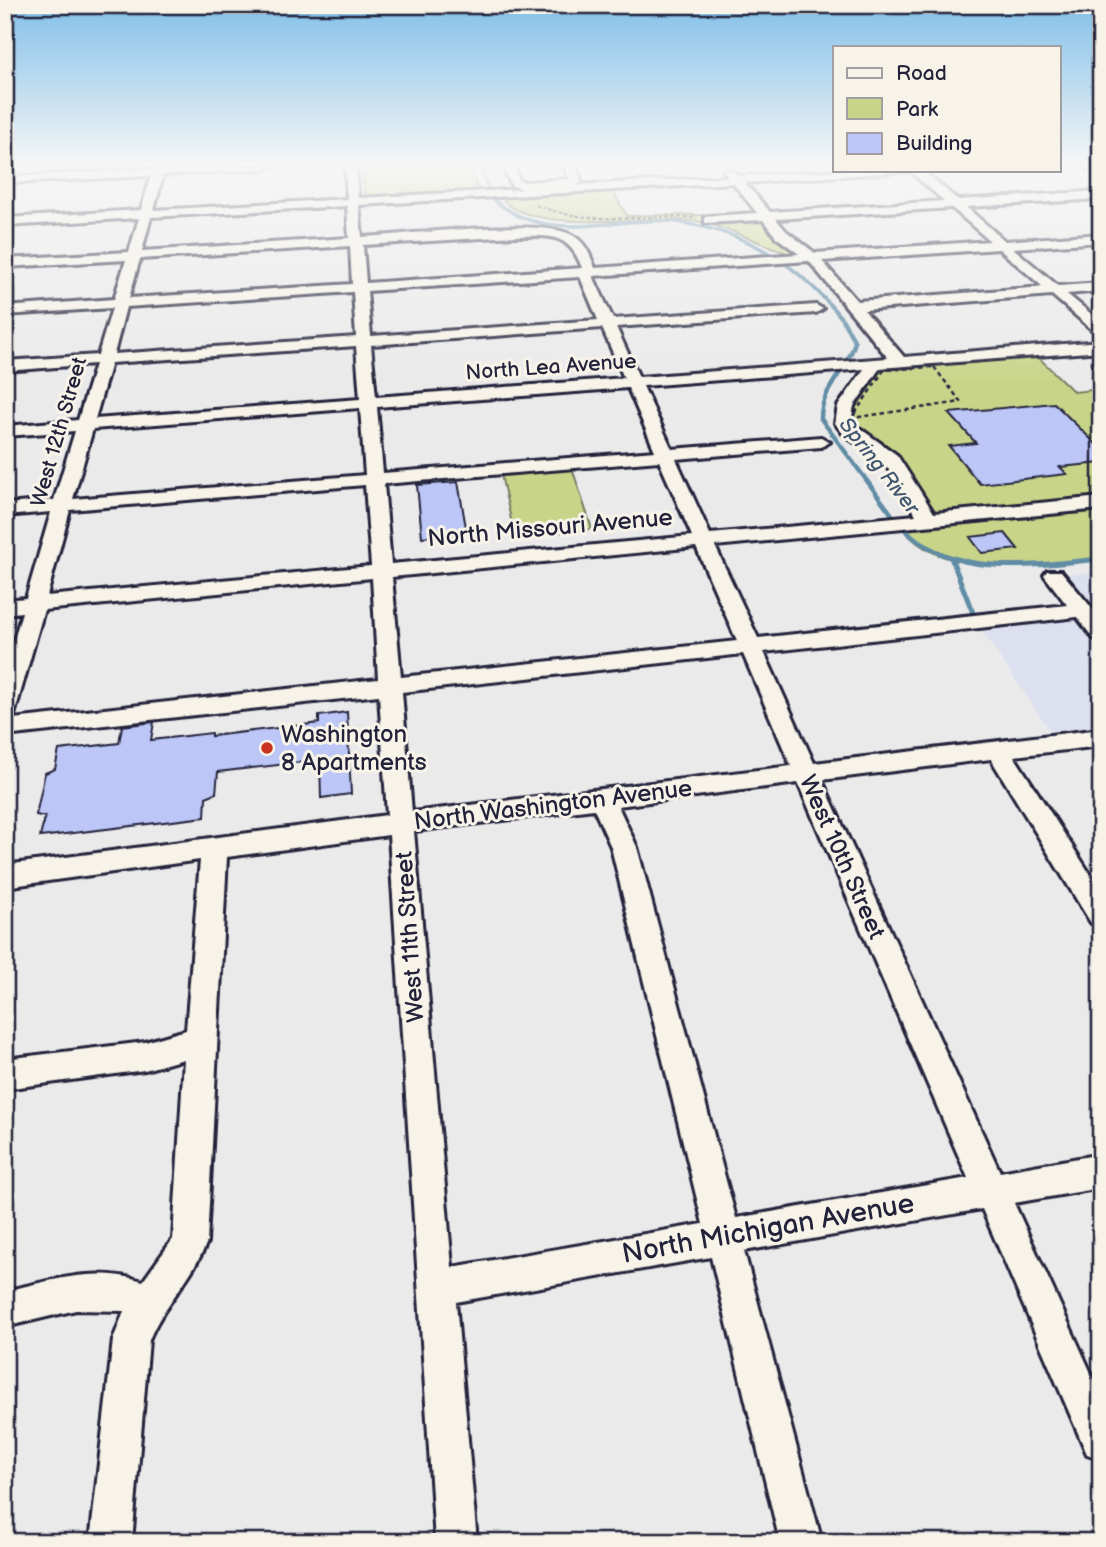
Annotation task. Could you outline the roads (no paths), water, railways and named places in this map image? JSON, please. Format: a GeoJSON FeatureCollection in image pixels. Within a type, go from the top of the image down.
{"type":"FeatureCollection","features":[{"type":"Feature","properties":{"kind":"street","name":"West 12th Street"},"geometry":{"type":"LineString","coordinates":[[5,713],[139,238]]}},
{"type":"Feature","properties":{"kind":"street","name":"West 11th Street"},"geometry":{"type":"LineString","coordinates":[[354,238],[391,684],[456,1542]]}},
{"type":"Feature","properties":{"kind":"street","name":"West 10th Street"},"geometry":{"type":"LineString","coordinates":[[5,263],[412,238]]}},
{"type":"Feature","properties":{"kind":"street","name":"West 10th Street"},"geometry":{"type":"LineString","coordinates":[[565,238],[578,243],[587,273],[632,384],[1101,1440]]}},
{"type":"Feature","properties":{"kind":"street"},"geometry":{"type":"LineString","coordinates":[[787,238],[813,258],[901,363]]}},
{"type":"Feature","properties":{"kind":"street"},"geometry":{"type":"LineString","coordinates":[[994,238],[1101,330]]}},
{"type":"Feature","properties":{"kind":"street"},"geometry":{"type":"LineString","coordinates":[[5,311],[1098,238]]}},
{"type":"Feature","properties":{"kind":"street"},"geometry":{"type":"LineString","coordinates":[[854,306],[1101,287]]}},
{"type":"Feature","properties":{"kind":"street"},"geometry":{"type":"LineString","coordinates":[[5,366],[816,309]]}},
{"type":"Feature","properties":{"kind":"street","name":"North Lea Avenue"},"geometry":{"type":"LineString","coordinates":[[5,432],[1101,346]]}},
{"type":"Feature","properties":{"kind":"street"},"geometry":{"type":"LineString","coordinates":[[868,365],[868,377],[844,409],[843,423],[850,431],[891,459],[919,521]]}},
{"type":"Feature","properties":{"kind":"street"},"geometry":{"type":"LineString","coordinates":[[5,510],[821,442]]}},
{"type":"Feature","properties":{"kind":"street","name":"North Missouri Avenue"},"geometry":{"type":"LineString","coordinates":[[5,607],[1101,503]]}},
{"type":"Feature","properties":{"kind":"street"},"geometry":{"type":"LineString","coordinates":[[1054,575],[1101,633]]}},
{"type":"Feature","properties":{"kind":"street"},"geometry":{"type":"LineString","coordinates":[[5,728],[218,707],[391,684],[1083,610]]}},
{"type":"Feature","properties":{"kind":"street","name":"North Washington Avenue"},"geometry":{"type":"LineString","coordinates":[[5,876],[401,822],[806,775],[1101,737]]}},
{"type":"Feature","properties":{"kind":"street"},"geometry":{"type":"LineString","coordinates":[[998,750],[1101,915]]}},
{"type":"Feature","properties":{"kind":"street"},"geometry":{"type":"LineString","coordinates":[[602,799],[624,847],[801,1542]]}},
{"type":"Feature","properties":{"kind":"street"},"geometry":{"type":"LineString","coordinates":[[111,1542],[131,1340],[137,1319],[148,1300],[183,1260],[190,1242],[214,848]]}},
{"type":"Feature","properties":{"kind":"street"},"geometry":{"type":"LineString","coordinates":[[5,1074],[145,1056],[203,1039]]}},
{"type":"Feature","properties":{"kind":"street","name":"North Michigan Avenue"},"geometry":{"type":"LineString","coordinates":[[436,1288],[1101,1171]]}},
{"type":"Feature","properties":{"kind":"street"},"geometry":{"type":"LineString","coordinates":[[5,1309],[103,1289],[126,1292],[148,1300]]}},
{"type":"Feature","properties":{"kind":"waterway","name":"Spring River"},"geometry":{"type":"LineString","coordinates":[[737,238],[790,267],[808,282],[843,320]]}},
{"type":"Feature","properties":{"kind":"waterway","name":"Spring River"},"geometry":{"type":"LineString","coordinates":[[842,319],[855,342],[847,362],[825,398],[821,419],[896,520]]}},
{"type":"Feature","properties":{"kind":"waterway","name":"Spring River"},"geometry":{"type":"LineString","coordinates":[[895,518],[915,538],[938,552],[963,561],[1018,566],[1101,559]]}},
{"type":"Feature","properties":{"kind":"waterway"},"geometry":{"type":"LineString","coordinates":[[952,560],[975,618]]}},
{"type":"Feature","properties":{"kind":"place","name":"Washington 8 Apartments"},"geometry":{"type":"Point","coordinates":[267,748]}}]}
